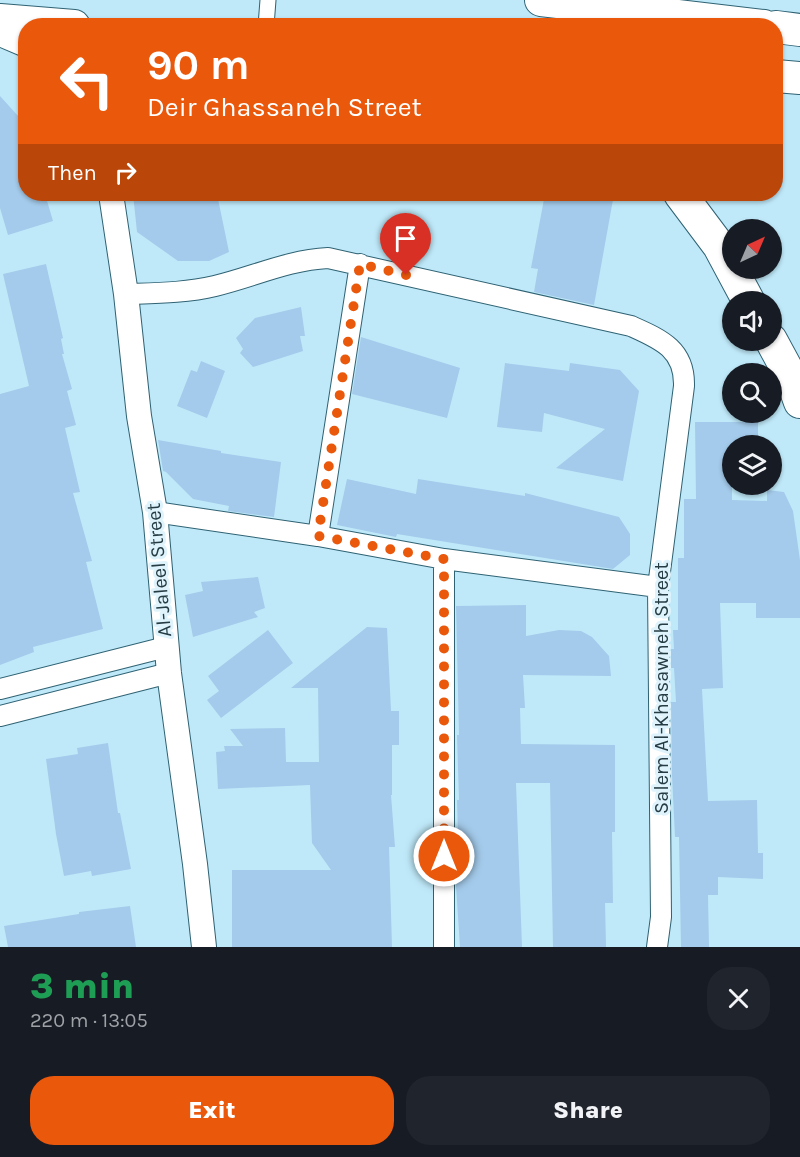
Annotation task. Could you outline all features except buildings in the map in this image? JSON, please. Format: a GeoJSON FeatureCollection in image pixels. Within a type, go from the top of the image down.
{"type":"FeatureCollection","features":[{"type":"Feature","properties":{"kind":"highway"},"geometry":{"type":"LineString","coordinates":[[541,0],[695,18]]}},
{"type":"Feature","properties":{"kind":"highway"},"geometry":{"type":"LineString","coordinates":[[0,20],[18,21]]}},
{"type":"Feature","properties":{"kind":"highway"},"geometry":{"type":"LineString","coordinates":[[783,28],[800,30]]}},
{"type":"Feature","properties":{"kind":"highway"},"geometry":{"type":"LineString","coordinates":[[783,77],[800,78]]}},
{"type":"Feature","properties":{"kind":"highway"},"geometry":{"type":"LineString","coordinates":[[686,201],[718,246],[743,291]]}},
{"type":"Feature","properties":{"kind":"highway"},"geometry":{"type":"LineString","coordinates":[[777,351],[791,377],[800,402]]}},
{"type":"Feature","properties":{"kind":"street"},"geometry":{"type":"LineString","coordinates":[[267,18],[268,0]]}},
{"type":"Feature","properties":{"kind":"street"},"geometry":{"type":"LineString","coordinates":[[0,34],[18,42]]}},
{"type":"Feature","properties":{"kind":"street","name":"Al-Jaleel Street"},"geometry":{"type":"LineString","coordinates":[[112,201],[126,294],[139,417],[155,512],[166,647],[204,947]]}},
{"type":"Feature","properties":{"kind":"street","name":"Salem Al-Khasawneh Street"},"geometry":{"type":"LineString","coordinates":[[126,294],[176,292],[213,286],[307,259],[328,258],[631,326],[659,339],[680,360],[684,386],[658,587],[661,917],[657,947]]}},
{"type":"Feature","properties":{"kind":"street"},"geometry":{"type":"LineString","coordinates":[[318,536],[360,264]]}},
{"type":"Feature","properties":{"kind":"street"},"geometry":{"type":"LineString","coordinates":[[155,512],[318,536],[444,559],[658,587]]}},
{"type":"Feature","properties":{"kind":"street"},"geometry":{"type":"LineString","coordinates":[[444,559],[444,947]]}},
{"type":"Feature","properties":{"kind":"street"},"geometry":{"type":"LineString","coordinates":[[0,689],[166,647]]}},
{"type":"Feature","properties":{"kind":"street"},"geometry":{"type":"LineString","coordinates":[[0,716],[169,673]]}},
{"type":"Feature","properties":{"kind":"route"},"geometry":{"type":"LineString","coordinates":[[406,275],[360,264],[318,536],[444,559],[444,856]]}}]}
